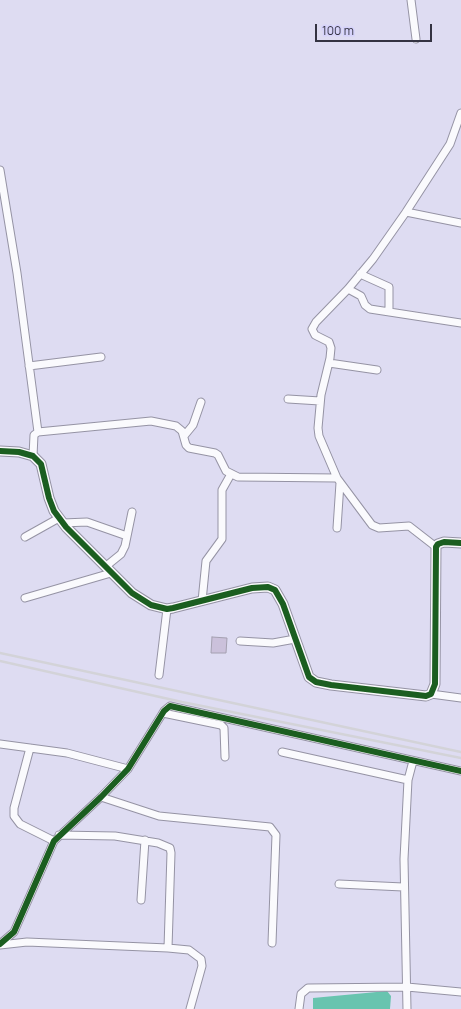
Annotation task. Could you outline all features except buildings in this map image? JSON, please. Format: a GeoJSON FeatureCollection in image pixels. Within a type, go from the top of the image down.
{"type":"FeatureCollection","features":[{"type":"Feature","properties":{"kind":"street"},"geometry":{"type":"LineString","coordinates":[[411,0],[416,38]]}},
{"type":"Feature","properties":{"kind":"street"},"geometry":{"type":"LineString","coordinates":[[436,547],[410,526],[404,525],[384,528],[372,525],[365,519],[339,481],[319,436],[318,428],[320,400],[331,348],[329,342],[325,338],[315,335],[312,329],[316,322],[348,289],[406,212],[450,144],[461,113]]}},
{"type":"Feature","properties":{"kind":"street"},"geometry":{"type":"LineString","coordinates":[[0,170],[18,273],[38,432]]}},
{"type":"Feature","properties":{"kind":"street"},"geometry":{"type":"LineString","coordinates":[[406,212],[461,223]]}},
{"type":"Feature","properties":{"kind":"street"},"geometry":{"type":"LineString","coordinates":[[360,274],[389,288],[389,312]]}},
{"type":"Feature","properties":{"kind":"street"},"geometry":{"type":"LineString","coordinates":[[348,289],[361,296],[367,308],[461,323]]}},
{"type":"Feature","properties":{"kind":"street"},"geometry":{"type":"LineString","coordinates":[[29,366],[101,357]]}},
{"type":"Feature","properties":{"kind":"street"},"geometry":{"type":"LineString","coordinates":[[329,363],[377,370]]}},
{"type":"Feature","properties":{"kind":"street"},"geometry":{"type":"LineString","coordinates":[[288,399],[320,400]]}},
{"type":"Feature","properties":{"kind":"street"},"geometry":{"type":"LineString","coordinates":[[184,436],[193,425],[201,402]]}},
{"type":"Feature","properties":{"kind":"street"},"geometry":{"type":"LineString","coordinates":[[33,456],[34,436],[38,432],[145,421],[176,426],[184,436],[186,445],[189,448],[211,451],[218,455],[224,468],[230,474],[247,478],[339,481]]}},
{"type":"Feature","properties":{"kind":"street"},"geometry":{"type":"LineString","coordinates":[[0,451],[19,452],[33,456],[41,464],[49,498],[61,520],[108,570],[151,605],[167,608],[202,601],[252,588],[272,588],[279,596],[283,604],[309,677],[316,682],[426,696],[431,694],[461,698]]}},
{"type":"Feature","properties":{"kind":"street"},"geometry":{"type":"LineString","coordinates":[[202,601],[206,561],[222,539],[222,490],[230,474]]}},
{"type":"Feature","properties":{"kind":"street"},"geometry":{"type":"LineString","coordinates":[[338,528],[339,481]]}},
{"type":"Feature","properties":{"kind":"street"},"geometry":{"type":"LineString","coordinates":[[25,598],[108,570],[121,554],[127,536],[132,512]]}},
{"type":"Feature","properties":{"kind":"street"},"geometry":{"type":"LineString","coordinates":[[25,537],[61,520],[87,522],[127,536]]}},
{"type":"Feature","properties":{"kind":"street"},"geometry":{"type":"LineString","coordinates":[[431,694],[435,684],[436,547],[438,544],[444,542],[461,543]]}},
{"type":"Feature","properties":{"kind":"street"},"geometry":{"type":"LineString","coordinates":[[159,675],[167,608]]}},
{"type":"Feature","properties":{"kind":"street"},"geometry":{"type":"LineString","coordinates":[[240,641],[273,643],[295,640]]}},
{"type":"Feature","properties":{"kind":"street"},"geometry":{"type":"LineString","coordinates":[[0,944],[8,939],[14,932],[54,841],[101,797],[128,769],[164,710],[176,706],[461,771]]}},
{"type":"Feature","properties":{"kind":"street"},"geometry":{"type":"LineString","coordinates":[[164,710],[221,725],[224,728],[225,757]]}},
{"type":"Feature","properties":{"kind":"street"},"geometry":{"type":"LineString","coordinates":[[0,744],[67,753],[128,769]]}},
{"type":"Feature","properties":{"kind":"street"},"geometry":{"type":"LineString","coordinates":[[30,748],[14,808],[14,816],[20,824],[54,841]]}},
{"type":"Feature","properties":{"kind":"street"},"geometry":{"type":"LineString","coordinates":[[282,752],[408,780]]}},
{"type":"Feature","properties":{"kind":"street"},"geometry":{"type":"LineString","coordinates":[[407,1009],[403,887],[408,780],[413,761]]}},
{"type":"Feature","properties":{"kind":"street"},"geometry":{"type":"LineString","coordinates":[[101,797],[159,816],[270,827],[276,835],[272,943]]}},
{"type":"Feature","properties":{"kind":"street"},"geometry":{"type":"LineString","coordinates":[[59,835],[106,835],[145,840],[166,846],[172,853],[168,948]]}},
{"type":"Feature","properties":{"kind":"street"},"geometry":{"type":"LineString","coordinates":[[142,900],[145,840]]}},
{"type":"Feature","properties":{"kind":"street"},"geometry":{"type":"LineString","coordinates":[[339,884],[403,887]]}},
{"type":"Feature","properties":{"kind":"street"},"geometry":{"type":"LineString","coordinates":[[0,944],[27,942],[189,950],[201,959],[200,976],[190,1009]]}},
{"type":"Feature","properties":{"kind":"street"},"geometry":{"type":"LineString","coordinates":[[299,1009],[301,994],[308,988],[407,986],[461,992]]}},
{"type":"Feature","properties":{"kind":"shaded area"},"geometry":{"type":"Polygon","coordinates":[[[387,991],[391,996],[390,1009],[313,1009],[313,998],[387,991]]]}},
{"type":"Feature","properties":{"kind":"railway"},"geometry":{"type":"LineString","coordinates":[[0,653],[461,752]]}},
{"type":"Feature","properties":{"kind":"railway"},"geometry":{"type":"LineString","coordinates":[[0,661],[182,702],[461,758]]}},
{"type":"Feature","properties":{"kind":"cycle path"},"geometry":{"type":"LineString","coordinates":[[0,451],[19,452],[33,456],[41,464],[49,498],[54,511],[66,527],[132,593],[151,605],[167,609],[252,588],[268,587],[275,590],[283,604],[309,677],[316,682],[331,685],[426,696],[431,694],[435,684],[436,547],[438,544],[444,542],[461,543]]}},
{"type":"Feature","properties":{"kind":"cycle path"},"geometry":{"type":"LineString","coordinates":[[0,944],[14,932],[54,841],[101,797],[128,769],[164,711],[170,706],[461,771]]}}]}
